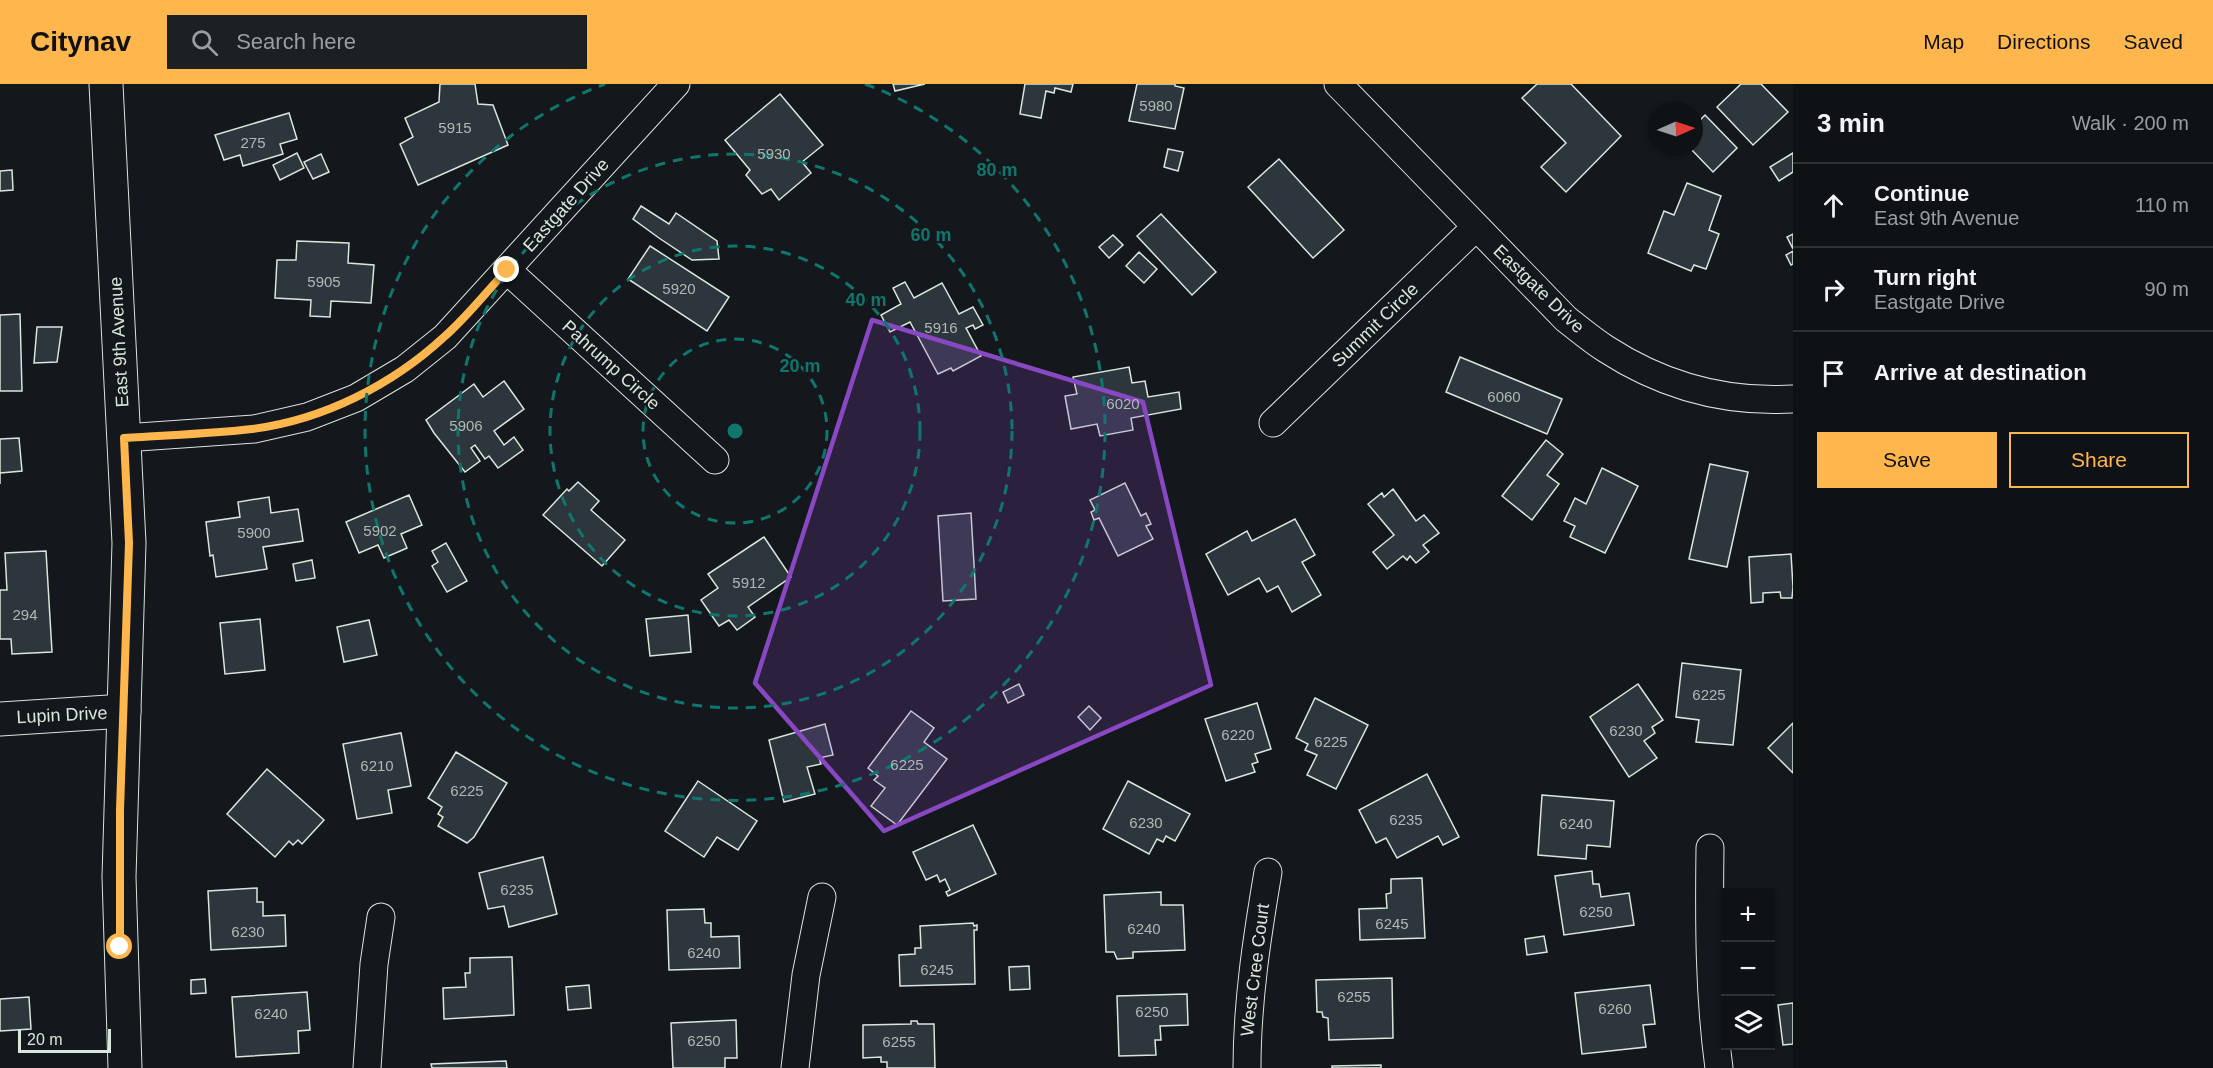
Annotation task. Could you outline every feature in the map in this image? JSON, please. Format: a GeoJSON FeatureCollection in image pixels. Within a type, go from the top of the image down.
{"type":"FeatureCollection","features":[{"type":"Feature","properties":{"kind":"street","name":"East 9th Avenue"},"geometry":{"type":"LineString","coordinates":[[106,84],[129,543],[119,877],[125,1068]]}},
{"type":"Feature","properties":{"kind":"street","name":"Eastgate Drive"},"geometry":{"type":"LineString","coordinates":[[124,438],[254,429],[307,417],[356,398],[405,369],[445,337],[676,84]]}},
{"type":"Feature","properties":{"kind":"street","name":"Eastgate Drive"},"geometry":{"type":"LineString","coordinates":[[1338,84],[1566,319],[1606,349],[1648,373],[1695,391],[1736,399],[1793,399]]}},
{"type":"Feature","properties":{"kind":"street","name":"Summit Circle"},"geometry":{"type":"LineString","coordinates":[[1273,423],[1476,227]]}},
{"type":"Feature","properties":{"kind":"street","name":"Pahrump Circle"},"geometry":{"type":"LineString","coordinates":[[507,270],[715,460]]}},
{"type":"Feature","properties":{"kind":"street","name":"Lupin Drive"},"geometry":{"type":"LineString","coordinates":[[0,718],[124,711]]}},
{"type":"Feature","properties":{"kind":"street"},"geometry":{"type":"LineString","coordinates":[[1710,849],[1709,938],[1714,1035],[1719,1068]]}},
{"type":"Feature","properties":{"kind":"street","name":"West Cree Court"},"geometry":{"type":"LineString","coordinates":[[1247,1068],[1254,956],[1268,872]]}},
{"type":"Feature","properties":{"kind":"street"},"geometry":{"type":"LineString","coordinates":[[795,1068],[806,975],[822,897]]}},
{"type":"Feature","properties":{"kind":"street"},"geometry":{"type":"LineString","coordinates":[[367,1068],[374,964],[381,917]]}},
{"type":"Feature","properties":{"kind":"highlighted area"},"geometry":{"type":"Polygon","coordinates":[[[872,320],[1143,402],[1211,685],[884,831],[755,683],[872,320]]]}},
{"type":"Feature","properties":{"kind":"building"},"geometry":{"type":"Polygon","coordinates":[[[440,84],[475,84],[478,104],[493,105],[508,145],[418,185],[400,144],[413,137],[405,118],[439,102],[440,84]]]}},
{"type":"Feature","properties":{"kind":"building"},"geometry":{"type":"Polygon","coordinates":[[[893,84],[925,84],[895,91],[893,84]]]}},
{"type":"Feature","properties":{"kind":"building"},"geometry":{"type":"Polygon","coordinates":[[[1025,84],[1073,84],[1071,92],[1055,88],[1054,93],[1046,91],[1041,118],[1020,114],[1025,84]]]}},
{"type":"Feature","properties":{"kind":"building"},"geometry":{"type":"Polygon","coordinates":[[[1137,84],[1175,84],[1175,86],[1184,88],[1175,129],[1129,121],[1137,84]]]}},
{"type":"Feature","properties":{"kind":"building"},"geometry":{"type":"Polygon","coordinates":[[[1537,84],[1571,84],[1621,136],[1566,192],[1541,167],[1566,143],[1522,98],[1537,84]]]}},
{"type":"Feature","properties":{"kind":"building"},"geometry":{"type":"Polygon","coordinates":[[[1741,84],[1761,84],[1788,112],[1753,145],[1717,107],[1741,84]]]}},
{"type":"Feature","properties":{"kind":"building"},"geometry":{"type":"Polygon","coordinates":[[[780,94],[823,145],[802,162],[811,173],[779,200],[771,189],[762,194],[746,175],[750,170],[725,140],[780,94]]]}},
{"type":"Feature","properties":{"kind":"building"},"geometry":{"type":"Polygon","coordinates":[[[289,113],[297,139],[280,144],[283,154],[243,166],[240,155],[224,160],[215,135],[289,113]]]}},
{"type":"Feature","properties":{"kind":"building"},"geometry":{"type":"Polygon","coordinates":[[[1705,115],[1737,148],[1713,172],[1698,156],[1703,156],[1703,117],[1705,115]]]}},
{"type":"Feature","properties":{"kind":"building"},"geometry":{"type":"Polygon","coordinates":[[[1168,149],[1183,152],[1178,171],[1164,167],[1168,149]]]}},
{"type":"Feature","properties":{"kind":"building"},"geometry":{"type":"Polygon","coordinates":[[[297,153],[304,168],[280,180],[273,165],[297,153]]]}},
{"type":"Feature","properties":{"kind":"building"},"geometry":{"type":"Polygon","coordinates":[[[1793,153],[1793,172],[1779,181],[1770,167],[1793,153]]]}},
{"type":"Feature","properties":{"kind":"building"},"geometry":{"type":"Polygon","coordinates":[[[321,154],[329,172],[313,179],[304,162],[321,154]]]}},
{"type":"Feature","properties":{"kind":"building"},"geometry":{"type":"Polygon","coordinates":[[[1279,159],[1344,230],[1313,258],[1248,187],[1279,159]]]}},
{"type":"Feature","properties":{"kind":"building"},"geometry":{"type":"Polygon","coordinates":[[[12,170],[13,190],[0,191],[0,171],[12,170]]]}},
{"type":"Feature","properties":{"kind":"building"},"geometry":{"type":"Polygon","coordinates":[[[1687,183],[1721,196],[1709,230],[1719,234],[1706,269],[1694,265],[1691,271],[1648,253],[1664,211],[1674,215],[1687,183]]]}},
{"type":"Feature","properties":{"kind":"building"},"geometry":{"type":"Polygon","coordinates":[[[641,206],[669,224],[676,213],[717,241],[719,259],[692,260],[659,238],[633,219],[641,206]]]}},
{"type":"Feature","properties":{"kind":"building"},"geometry":{"type":"Polygon","coordinates":[[[1161,214],[1216,272],[1192,295],[1137,236],[1161,214]]]}},
{"type":"Feature","properties":{"kind":"building"},"geometry":{"type":"Polygon","coordinates":[[[1793,234],[1793,249],[1787,237],[1793,234]]]}},
{"type":"Feature","properties":{"kind":"building"},"geometry":{"type":"Polygon","coordinates":[[[1113,235],[1123,245],[1109,258],[1099,247],[1113,235]]]}},
{"type":"Feature","properties":{"kind":"building"},"geometry":{"type":"Polygon","coordinates":[[[297,241],[349,243],[348,263],[374,265],[371,303],[331,301],[330,317],[310,316],[311,300],[275,298],[277,260],[296,260],[297,241]]]}},
{"type":"Feature","properties":{"kind":"building"},"geometry":{"type":"Polygon","coordinates":[[[650,246],[729,297],[707,331],[628,279],[650,246]]]}},
{"type":"Feature","properties":{"kind":"building"},"geometry":{"type":"Polygon","coordinates":[[[1793,251],[1793,264],[1791,265],[1786,255],[1793,251]]]}},
{"type":"Feature","properties":{"kind":"building"},"geometry":{"type":"Polygon","coordinates":[[[1139,252],[1157,269],[1144,283],[1126,266],[1139,252]]]}},
{"type":"Feature","properties":{"kind":"building"},"geometry":{"type":"Polygon","coordinates":[[[905,282],[914,298],[942,283],[959,314],[973,307],[983,325],[975,329],[973,325],[966,328],[981,356],[953,371],[951,368],[938,374],[910,322],[890,332],[881,315],[901,304],[893,288],[905,282]]]}},
{"type":"Feature","properties":{"kind":"building"},"geometry":{"type":"Polygon","coordinates":[[[20,314],[22,391],[0,391],[0,315],[20,314]]]}},
{"type":"Feature","properties":{"kind":"building"},"geometry":{"type":"Polygon","coordinates":[[[37,327],[62,327],[57,362],[34,363],[37,327]]]}},
{"type":"Feature","properties":{"kind":"building"},"geometry":{"type":"Polygon","coordinates":[[[1460,357],[1562,399],[1547,434],[1446,392],[1460,357]]]}},
{"type":"Feature","properties":{"kind":"building"},"geometry":{"type":"Polygon","coordinates":[[[1129,367],[1132,383],[1145,381],[1148,397],[1179,392],[1181,409],[1131,418],[1133,430],[1100,436],[1097,424],[1071,429],[1065,396],[1077,394],[1073,377],[1129,367]]]}},
{"type":"Feature","properties":{"kind":"building"},"geometry":{"type":"Polygon","coordinates":[[[504,381],[524,409],[494,431],[504,445],[514,437],[523,450],[498,468],[489,456],[485,459],[475,445],[471,448],[480,461],[465,472],[426,420],[474,384],[483,397],[504,381]]]}},
{"type":"Feature","properties":{"kind":"building"},"geometry":{"type":"Polygon","coordinates":[[[19,438],[22,471],[0,473],[0,439],[19,438]]]}},
{"type":"Feature","properties":{"kind":"building"},"geometry":{"type":"Polygon","coordinates":[[[1546,440],[1563,454],[1547,475],[1559,484],[1532,520],[1502,496],[1546,440]]]}},
{"type":"Feature","properties":{"kind":"building"},"geometry":{"type":"Polygon","coordinates":[[[1710,464],[1748,472],[1727,567],[1689,559],[1710,464]]]}},
{"type":"Feature","properties":{"kind":"building"},"geometry":{"type":"Polygon","coordinates":[[[1602,468],[1638,486],[1605,553],[1570,537],[1575,526],[1564,521],[1575,498],[1586,504],[1602,468]]]}},
{"type":"Feature","properties":{"kind":"building"},"geometry":{"type":"Polygon","coordinates":[[[578,482],[599,501],[591,510],[625,540],[602,566],[543,515],[567,489],[569,491],[578,482]]]}},
{"type":"Feature","properties":{"kind":"building"},"geometry":{"type":"Polygon","coordinates":[[[1125,483],[1141,516],[1146,513],[1151,524],[1146,526],[1153,539],[1118,556],[1099,518],[1094,520],[1091,512],[1095,510],[1090,500],[1125,483]]]}},
{"type":"Feature","properties":{"kind":"building"},"geometry":{"type":"Polygon","coordinates":[[[1393,489],[1416,521],[1424,515],[1439,533],[1423,545],[1429,552],[1416,563],[1410,556],[1407,560],[1403,556],[1387,569],[1373,552],[1394,535],[1368,504],[1382,493],[1384,497],[1393,489]]]}},
{"type":"Feature","properties":{"kind":"building"},"geometry":{"type":"Polygon","coordinates":[[[409,495],[422,525],[401,534],[407,548],[384,558],[378,545],[359,553],[346,522],[409,495]]]}},
{"type":"Feature","properties":{"kind":"building"},"geometry":{"type":"Polygon","coordinates":[[[269,497],[271,513],[298,509],[303,541],[263,547],[267,569],[216,577],[213,555],[210,556],[206,522],[240,517],[238,502],[269,497]]]}},
{"type":"Feature","properties":{"kind":"building"},"geometry":{"type":"Polygon","coordinates":[[[971,513],[976,599],[943,601],[938,516],[971,513]]]}},
{"type":"Feature","properties":{"kind":"building"},"geometry":{"type":"Polygon","coordinates":[[[1295,519],[1315,555],[1302,562],[1321,595],[1292,612],[1278,586],[1267,592],[1259,578],[1228,595],[1206,554],[1247,531],[1252,541],[1295,519]]]}},
{"type":"Feature","properties":{"kind":"building"},"geometry":{"type":"Polygon","coordinates":[[[764,537],[791,577],[748,607],[755,617],[737,630],[729,620],[719,626],[701,600],[718,588],[708,574],[764,537]]]}},
{"type":"Feature","properties":{"kind":"building"},"geometry":{"type":"Polygon","coordinates":[[[446,543],[467,581],[447,592],[432,566],[438,562],[432,551],[446,543]]]}},
{"type":"Feature","properties":{"kind":"building"},"geometry":{"type":"Polygon","coordinates":[[[46,551],[52,652],[12,654],[11,639],[0,639],[0,590],[7,590],[5,553],[46,551]]]}},
{"type":"Feature","properties":{"kind":"building"},"geometry":{"type":"Polygon","coordinates":[[[1791,554],[1792,598],[1781,598],[1780,592],[1763,593],[1763,602],[1751,603],[1749,557],[1791,554]]]}},
{"type":"Feature","properties":{"kind":"building"},"geometry":{"type":"Polygon","coordinates":[[[312,560],[315,578],[296,581],[293,564],[312,560]]]}},
{"type":"Feature","properties":{"kind":"building"},"geometry":{"type":"Polygon","coordinates":[[[688,615],[691,652],[650,656],[646,619],[688,615]]]}},
{"type":"Feature","properties":{"kind":"building"},"geometry":{"type":"Polygon","coordinates":[[[260,619],[265,670],[225,674],[220,623],[260,619]]]}},
{"type":"Feature","properties":{"kind":"building"},"geometry":{"type":"Polygon","coordinates":[[[369,620],[377,655],[344,662],[337,627],[369,620]]]}},
{"type":"Feature","properties":{"kind":"building"},"geometry":{"type":"Polygon","coordinates":[[[1682,663],[1741,670],[1733,745],[1696,742],[1699,720],[1676,717],[1682,663]]]}},
{"type":"Feature","properties":{"kind":"building"},"geometry":{"type":"Polygon","coordinates":[[[1019,684],[1024,695],[1008,703],[1003,692],[1019,684]]]}},
{"type":"Feature","properties":{"kind":"building"},"geometry":{"type":"Polygon","coordinates":[[[1638,684],[1663,720],[1652,727],[1655,733],[1644,741],[1657,758],[1629,777],[1590,717],[1638,684]]]}},
{"type":"Feature","properties":{"kind":"building"},"geometry":{"type":"Polygon","coordinates":[[[1315,698],[1368,725],[1336,789],[1307,775],[1317,755],[1305,750],[1308,744],[1296,738],[1315,698]]]}},
{"type":"Feature","properties":{"kind":"building"},"geometry":{"type":"Polygon","coordinates":[[[1257,703],[1271,749],[1255,754],[1258,762],[1252,764],[1255,772],[1226,781],[1205,719],[1257,703]]]}},
{"type":"Feature","properties":{"kind":"building"},"geometry":{"type":"Polygon","coordinates":[[[1089,706],[1101,718],[1090,730],[1078,717],[1089,706]]]}},
{"type":"Feature","properties":{"kind":"building"},"geometry":{"type":"Polygon","coordinates":[[[911,711],[934,728],[924,742],[947,759],[897,825],[871,806],[885,788],[874,780],[878,776],[868,768],[911,711]]]}},
{"type":"Feature","properties":{"kind":"building"},"geometry":{"type":"Polygon","coordinates":[[[1793,723],[1793,773],[1768,748],[1793,723]]]}},
{"type":"Feature","properties":{"kind":"building"},"geometry":{"type":"Polygon","coordinates":[[[825,724],[833,755],[819,758],[821,764],[807,767],[815,794],[784,802],[769,740],[825,724]]]}},
{"type":"Feature","properties":{"kind":"building"},"geometry":{"type":"Polygon","coordinates":[[[401,733],[411,786],[388,790],[392,813],[357,819],[343,744],[401,733]]]}},
{"type":"Feature","properties":{"kind":"building"},"geometry":{"type":"Polygon","coordinates":[[[456,752],[507,783],[474,837],[467,843],[438,826],[443,817],[438,814],[442,807],[428,798],[456,752]]]}},
{"type":"Feature","properties":{"kind":"building"},"geometry":{"type":"Polygon","coordinates":[[[267,769],[324,820],[302,844],[298,840],[293,845],[289,841],[275,857],[227,814],[267,769]]]}},
{"type":"Feature","properties":{"kind":"building"},"geometry":{"type":"Polygon","coordinates":[[[1427,774],[1459,837],[1443,845],[1438,836],[1397,858],[1386,838],[1376,843],[1359,810],[1427,774]]]}},
{"type":"Feature","properties":{"kind":"building"},"geometry":{"type":"Polygon","coordinates":[[[698,781],[757,821],[738,850],[717,837],[704,857],[665,831],[698,781]]]}},
{"type":"Feature","properties":{"kind":"building"},"geometry":{"type":"Polygon","coordinates":[[[1128,781],[1190,814],[1175,841],[1166,836],[1163,842],[1157,839],[1149,854],[1103,829],[1128,781]]]}},
{"type":"Feature","properties":{"kind":"building"},"geometry":{"type":"Polygon","coordinates":[[[1542,795],[1614,801],[1610,847],[1587,845],[1586,859],[1538,855],[1542,795]]]}},
{"type":"Feature","properties":{"kind":"building"},"geometry":{"type":"Polygon","coordinates":[[[973,825],[996,874],[948,896],[946,892],[950,890],[945,879],[940,882],[937,875],[926,880],[913,852],[973,825]]]}},
{"type":"Feature","properties":{"kind":"building"},"geometry":{"type":"Polygon","coordinates":[[[543,857],[557,914],[509,927],[504,906],[488,909],[479,873],[543,857]]]}},
{"type":"Feature","properties":{"kind":"building"},"geometry":{"type":"Polygon","coordinates":[[[1592,871],[1593,884],[1599,884],[1601,897],[1629,893],[1634,925],[1564,935],[1555,876],[1592,871]]]}},
{"type":"Feature","properties":{"kind":"building"},"geometry":{"type":"Polygon","coordinates":[[[1422,878],[1425,938],[1360,940],[1359,909],[1387,908],[1386,894],[1391,893],[1391,879],[1422,878]]]}},
{"type":"Feature","properties":{"kind":"building"},"geometry":{"type":"Polygon","coordinates":[[[257,888],[257,902],[263,902],[263,916],[285,915],[286,946],[211,950],[208,891],[257,888]]]}},
{"type":"Feature","properties":{"kind":"building"},"geometry":{"type":"Polygon","coordinates":[[[1161,892],[1161,905],[1183,905],[1185,950],[1133,952],[1133,958],[1117,959],[1114,952],[1106,952],[1104,895],[1161,892]]]}},
{"type":"Feature","properties":{"kind":"building"},"geometry":{"type":"Polygon","coordinates":[[[704,909],[705,923],[711,923],[711,937],[739,936],[740,968],[669,970],[667,910],[704,909]]]}},
{"type":"Feature","properties":{"kind":"building"},"geometry":{"type":"Polygon","coordinates":[[[973,923],[974,926],[977,925],[977,930],[974,930],[975,984],[900,986],[899,955],[915,954],[915,948],[921,948],[920,926],[973,923]]]}},
{"type":"Feature","properties":{"kind":"building"},"geometry":{"type":"Polygon","coordinates":[[[1544,936],[1547,952],[1527,955],[1525,939],[1544,936]]]}},
{"type":"Feature","properties":{"kind":"building"},"geometry":{"type":"Polygon","coordinates":[[[512,957],[514,1015],[444,1019],[443,988],[466,987],[465,973],[470,973],[470,958],[512,957]]]}},
{"type":"Feature","properties":{"kind":"building"},"geometry":{"type":"Polygon","coordinates":[[[1029,966],[1030,989],[1010,990],[1009,967],[1029,966]]]}},
{"type":"Feature","properties":{"kind":"building"},"geometry":{"type":"Polygon","coordinates":[[[1392,978],[1393,1038],[1329,1040],[1328,1018],[1323,1017],[1322,1012],[1317,1012],[1316,980],[1392,978]]]}},
{"type":"Feature","properties":{"kind":"building"},"geometry":{"type":"Polygon","coordinates":[[[205,979],[206,993],[191,994],[191,980],[205,979]]]}},
{"type":"Feature","properties":{"kind":"building"},"geometry":{"type":"Polygon","coordinates":[[[589,985],[591,1008],[568,1010],[566,987],[589,985]]]}},
{"type":"Feature","properties":{"kind":"building"},"geometry":{"type":"Polygon","coordinates":[[[1650,985],[1655,1024],[1643,1025],[1646,1047],[1582,1054],[1575,993],[1650,985]]]}},
{"type":"Feature","properties":{"kind":"building"},"geometry":{"type":"Polygon","coordinates":[[[307,992],[310,1030],[298,1031],[299,1053],[236,1057],[232,997],[307,992]]]}},
{"type":"Feature","properties":{"kind":"building"},"geometry":{"type":"Polygon","coordinates":[[[1187,994],[1188,1025],[1160,1026],[1161,1040],[1155,1040],[1156,1055],[1119,1056],[1117,996],[1187,994]]]}},
{"type":"Feature","properties":{"kind":"building"},"geometry":{"type":"Polygon","coordinates":[[[29,997],[31,1029],[0,1031],[0,999],[29,997]]]}},
{"type":"Feature","properties":{"kind":"building"},"geometry":{"type":"Polygon","coordinates":[[[1793,1003],[1793,1044],[1783,1045],[1778,1005],[1793,1003]]]}},
{"type":"Feature","properties":{"kind":"building"},"geometry":{"type":"Polygon","coordinates":[[[736,1020],[737,1058],[725,1058],[725,1068],[673,1068],[671,1023],[736,1020]]]}},
{"type":"Feature","properties":{"kind":"building"},"geometry":{"type":"Polygon","coordinates":[[[911,1021],[917,1021],[918,1024],[934,1024],[935,1068],[887,1068],[887,1062],[881,1062],[881,1057],[863,1058],[863,1025],[911,1024],[911,1021]]]}},
{"type":"Feature","properties":{"kind":"building"},"geometry":{"type":"Polygon","coordinates":[[[506,1061],[507,1068],[432,1068],[431,1064],[506,1061]]]}},
{"type":"Feature","properties":{"kind":"building"},"geometry":{"type":"Polygon","coordinates":[[[1381,1065],[1381,1068],[1332,1068],[1332,1066],[1381,1065]]]}},
{"type":"Feature","properties":{"kind":"route"},"geometry":{"type":"LineString","coordinates":[[120,947],[120,810],[129,543],[124,438],[254,429],[307,417],[356,398],[405,369],[445,337],[507,270]]}}]}
